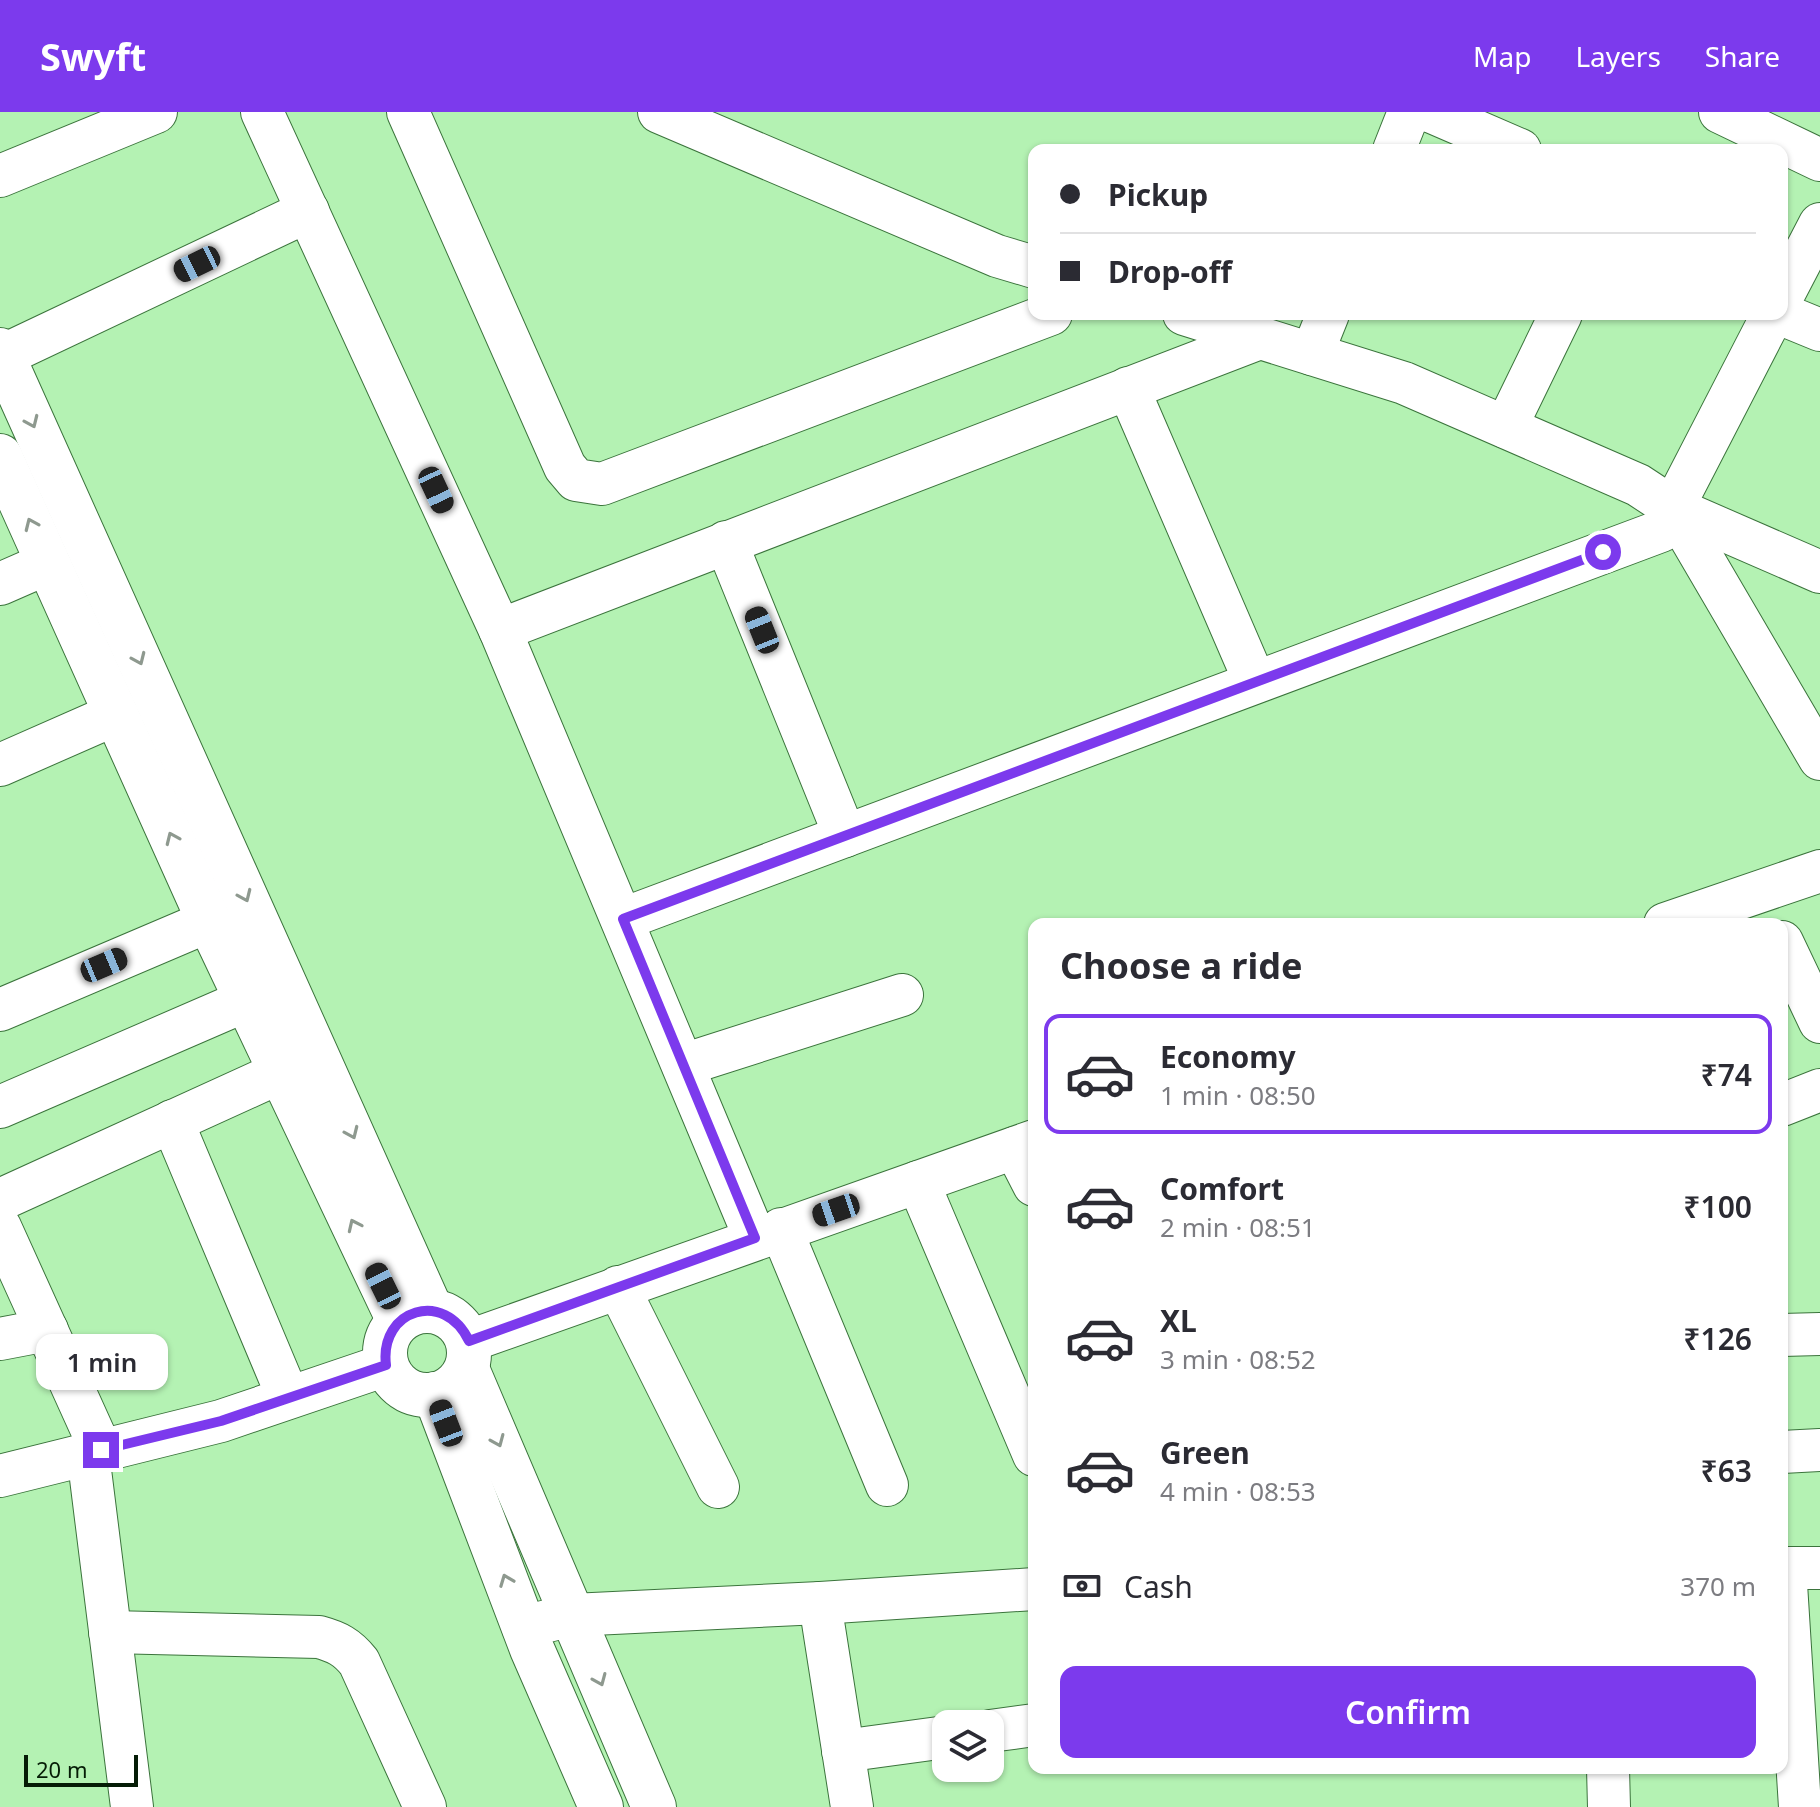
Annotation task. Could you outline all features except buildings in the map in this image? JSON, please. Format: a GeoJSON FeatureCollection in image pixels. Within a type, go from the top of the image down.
{"type":"FeatureCollection","features":[{"type":"Feature","properties":{"kind":"street"},"geometry":{"type":"LineString","coordinates":[[0,176],[156,112]]}},
{"type":"Feature","properties":{"kind":"street"},"geometry":{"type":"LineString","coordinates":[[262,112],[500,630],[683,1065],[768,1233],[887,1485]]}},
{"type":"Feature","properties":{"kind":"street"},"geometry":{"type":"LineString","coordinates":[[408,112],[565,467],[576,480],[602,484],[1035,320]]}},
{"type":"Feature","properties":{"kind":"street"},"geometry":{"type":"LineString","coordinates":[[659,112],[997,256],[1028,265]]}},
{"type":"Feature","properties":{"kind":"street"},"geometry":{"type":"LineString","coordinates":[[1396,144],[1409,112]]}},
{"type":"Feature","properties":{"kind":"street"},"geometry":{"type":"LineString","coordinates":[[1432,112],[1506,144]]}},
{"type":"Feature","properties":{"kind":"street"},"geometry":{"type":"LineString","coordinates":[[1720,112],[1787,144]]}},
{"type":"Feature","properties":{"kind":"street"},"geometry":{"type":"LineString","coordinates":[[1788,145],[1820,160]]}},
{"type":"Feature","properties":{"kind":"street"},"geometry":{"type":"LineString","coordinates":[[308,211],[1,353],[415,1316]]}},
{"type":"Feature","properties":{"kind":"street"},"geometry":{"type":"LineString","coordinates":[[1788,285],[1820,224]]}},
{"type":"Feature","properties":{"kind":"street"},"geometry":{"type":"LineString","coordinates":[[1788,301],[1820,330]]}},
{"type":"Feature","properties":{"kind":"street"},"geometry":{"type":"LineString","coordinates":[[1203,320],[1404,383],[1638,485],[1673,508],[1820,572]]}},
{"type":"Feature","properties":{"kind":"street"},"geometry":{"type":"LineString","coordinates":[[1312,354],[1326,320]]}},
{"type":"Feature","properties":{"kind":"street"},"geometry":{"type":"LineString","coordinates":[[1506,427],[1558,320]]}},
{"type":"Feature","properties":{"kind":"street"},"geometry":{"type":"LineString","coordinates":[[623,919],[1661,531],[1770,320]]}},
{"type":"Feature","properties":{"kind":"street"},"geometry":{"type":"LineString","coordinates":[[500,630],[1260,338]]}},
{"type":"Feature","properties":{"kind":"street"},"geometry":{"type":"LineString","coordinates":[[1128,388],[1255,682]]}},
{"type":"Feature","properties":{"kind":"street"},"geometry":{"type":"LineString","coordinates":[[0,456],[209,921],[281,1072],[415,1316]]}},
{"type":"Feature","properties":{"kind":"street"},"geometry":{"type":"LineString","coordinates":[[1673,508],[1819,757]]}},
{"type":"Feature","properties":{"kind":"street"},"geometry":{"type":"LineString","coordinates":[[726,542],[845,836]]}},
{"type":"Feature","properties":{"kind":"street"},"geometry":{"type":"LineString","coordinates":[[0,584],[48,563]]}},
{"type":"Feature","properties":{"kind":"street"},"geometry":{"type":"LineString","coordinates":[[0,765],[116,714]]}},
{"type":"Feature","properties":{"kind":"street"},"geometry":{"type":"LineString","coordinates":[[1703,918],[1766,908],[1820,871]]}},
{"type":"Feature","properties":{"kind":"street"},"geometry":{"type":"LineString","coordinates":[[0,1010],[209,921]]}},
{"type":"Feature","properties":{"kind":"street"},"geometry":{"type":"LineString","coordinates":[[1788,955],[1820,1022]]}},
{"type":"Feature","properties":{"kind":"street"},"geometry":{"type":"LineString","coordinates":[[683,1065],[902,995]]}},
{"type":"Feature","properties":{"kind":"street"},"geometry":{"type":"LineString","coordinates":[[0,1107],[247,1000]]}},
{"type":"Feature","properties":{"kind":"street"},"geometry":{"type":"LineString","coordinates":[[0,1200],[281,1072]]}},
{"type":"Feature","properties":{"kind":"street"},"geometry":{"type":"LineString","coordinates":[[1788,1103],[1820,1090]]}},
{"type":"Feature","properties":{"kind":"street"},"geometry":{"type":"LineString","coordinates":[[172,1121],[288,1397]]}},
{"type":"Feature","properties":{"kind":"street"},"geometry":{"type":"LineString","coordinates":[[601,1807],[523,1627],[457,1368],[458,1323],[451,1317],[415,1316],[386,1341],[386,1365],[393,1379],[405,1389],[420,1395],[457,1368],[618,1287],[1025,1145]]}},
{"type":"Feature","properties":{"kind":"street"},"geometry":{"type":"LineString","coordinates":[[918,1182],[1028,1441]]}},
{"type":"Feature","properties":{"kind":"street"},"geometry":{"type":"LineString","coordinates":[[2,1238],[47,1330],[94,1452],[110,1632],[132,1807]]}},
{"type":"Feature","properties":{"kind":"street"},"geometry":{"type":"LineString","coordinates":[[618,1287],[718,1487]]}},
{"type":"Feature","properties":{"kind":"street"},"geometry":{"type":"LineString","coordinates":[[0,1339],[47,1330]]}},
{"type":"Feature","properties":{"kind":"street"},"geometry":{"type":"LineString","coordinates":[[1788,1335],[1820,1334]]}},
{"type":"Feature","properties":{"kind":"street"},"geometry":{"type":"LineString","coordinates":[[0,1476],[221,1421],[386,1365]]}},
{"type":"Feature","properties":{"kind":"street"},"geometry":{"type":"LineString","coordinates":[[457,1368],[572,1615],[654,1807]]}},
{"type":"Feature","properties":{"kind":"street"},"geometry":{"type":"LineString","coordinates":[[1788,1452],[1820,1450]]}},
{"type":"Feature","properties":{"kind":"street"},"geometry":{"type":"LineString","coordinates":[[1788,1568],[1820,1568]]}},
{"type":"Feature","properties":{"kind":"street"},"geometry":{"type":"LineString","coordinates":[[523,1627],[572,1615],[1028,1589]]}},
{"type":"Feature","properties":{"kind":"street"},"geometry":{"type":"LineString","coordinates":[[820,1603],[852,1807]]}},
{"type":"Feature","properties":{"kind":"street"},"geometry":{"type":"LineString","coordinates":[[1788,1616],[1800,1807]]}},
{"type":"Feature","properties":{"kind":"street"},"geometry":{"type":"LineString","coordinates":[[110,1632],[319,1637],[336,1642],[350,1650],[359,1662],[425,1807]]}},
{"type":"Feature","properties":{"kind":"street"},"geometry":{"type":"LineString","coordinates":[[1004,1729],[1028,1726]]}},
{"type":"Feature","properties":{"kind":"street"},"geometry":{"type":"LineString","coordinates":[[843,1751],[932,1739]]}},
{"type":"Feature","properties":{"kind":"street"},"geometry":{"type":"LineString","coordinates":[[1608,1774],[1609,1807]]}},
{"type":"Feature","properties":{"kind":"route"},"geometry":{"type":"LineString","coordinates":[[101,1450],[221,1421],[386,1365],[386,1341],[392,1330],[399,1321],[420,1311],[431,1310],[451,1317],[469,1341],[755,1238],[623,919],[1603,552]]}}]}
